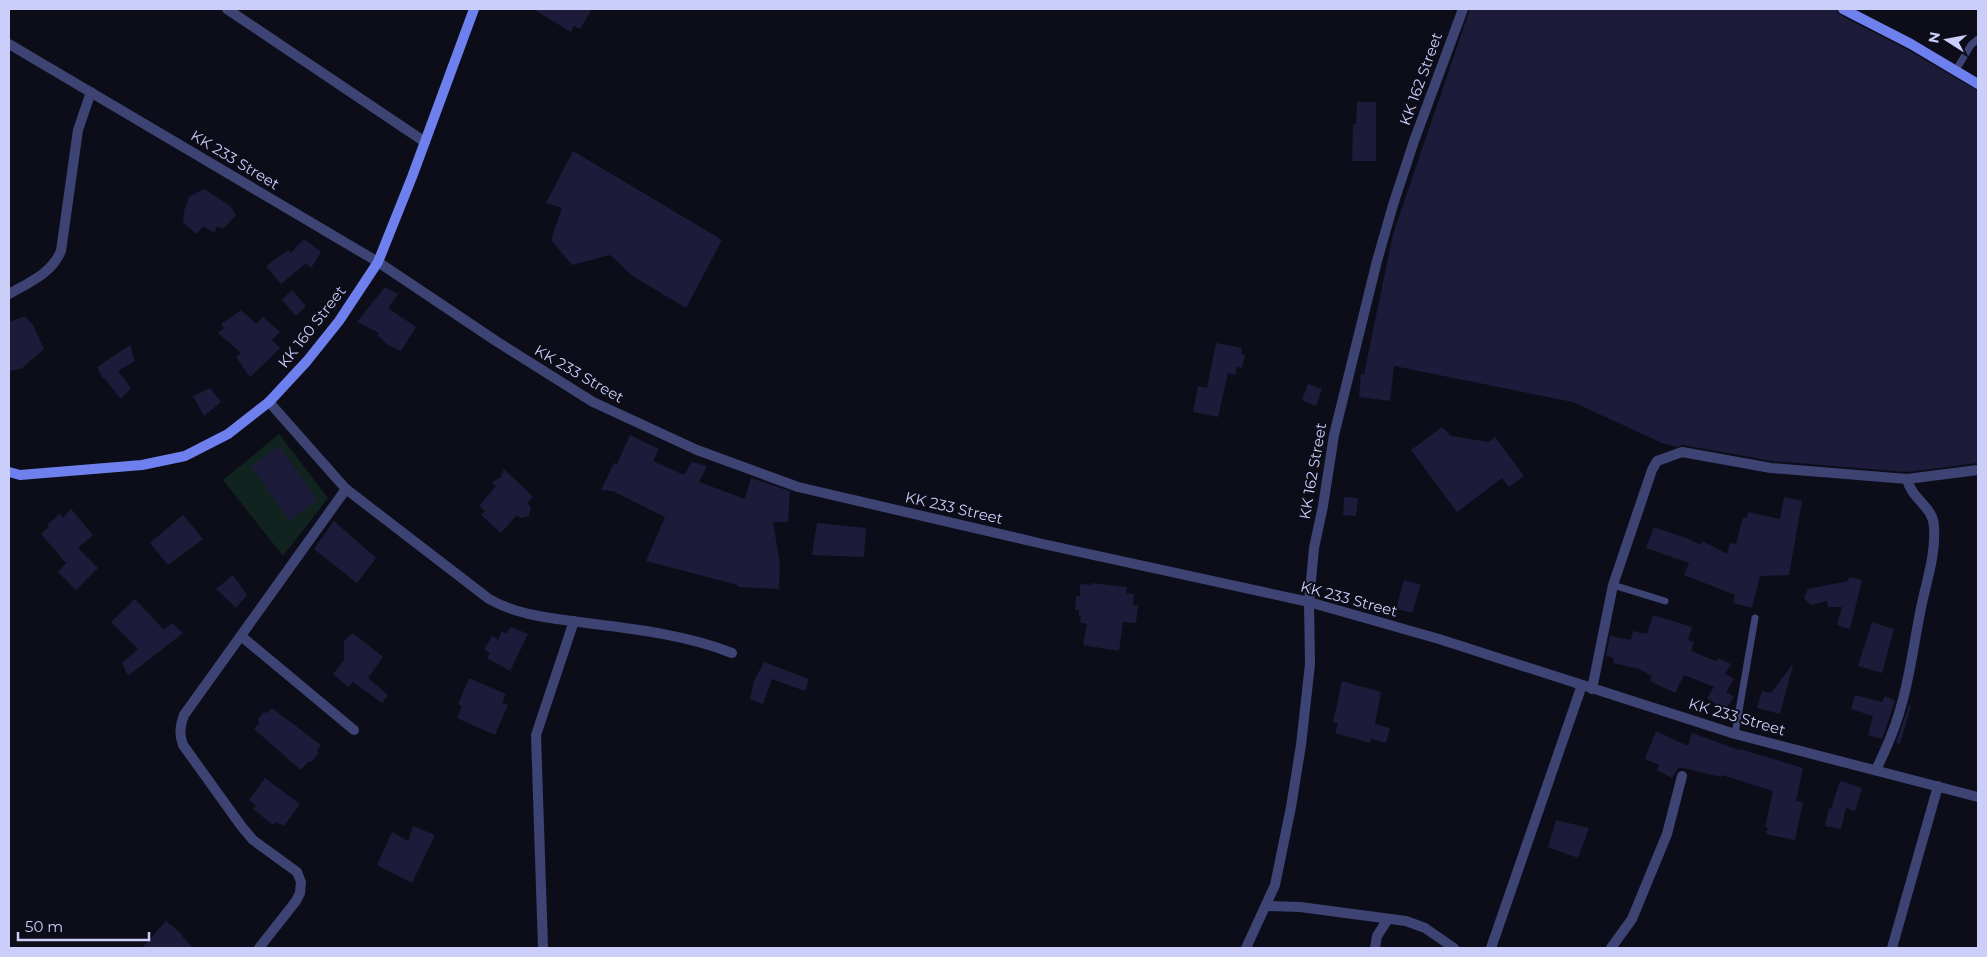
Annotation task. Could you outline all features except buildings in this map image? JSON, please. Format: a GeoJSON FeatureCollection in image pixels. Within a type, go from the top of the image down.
{"type":"FeatureCollection","features":[{"type":"Feature","properties":{"kind":"main road","name":"KK 160 Street"},"geometry":{"type":"LineString","coordinates":[[9,472],[20,475],[142,464],[185,456],[228,434],[268,402],[307,361],[339,321],[378,262],[474,9]]}},
{"type":"Feature","properties":{"kind":"main road"},"geometry":{"type":"LineString","coordinates":[[1844,9],[1911,44],[1978,84]]}},
{"type":"Feature","properties":{"kind":"street"},"geometry":{"type":"LineString","coordinates":[[227,9],[425,142]]}},
{"type":"Feature","properties":{"kind":"street","name":"KK 162 Street"},"geometry":{"type":"LineString","coordinates":[[1246,948],[1275,885],[1281,861],[1301,745],[1310,664],[1308,602],[1314,548],[1324,506],[1334,435],[1377,261],[1414,142],[1463,9]]}},
{"type":"Feature","properties":{"kind":"street","name":"KK 233 Street"},"geometry":{"type":"LineString","coordinates":[[9,44],[378,262],[496,341],[593,402],[697,450],[789,484],[1043,544],[1308,602],[1439,639],[1734,734],[1978,797]]}},
{"type":"Feature","properties":{"kind":"street"},"geometry":{"type":"LineString","coordinates":[[9,294],[43,274],[56,262],[61,251],[78,130],[91,92]]}},
{"type":"Feature","properties":{"kind":"street"},"geometry":{"type":"LineString","coordinates":[[268,402],[346,489],[496,603],[532,616],[621,628],[702,643],[732,654]]}},
{"type":"Feature","properties":{"kind":"street"},"geometry":{"type":"LineString","coordinates":[[1592,689],[1613,585],[1652,470],[1657,461],[1682,452],[1771,468],[1908,479],[1978,470]]}},
{"type":"Feature","properties":{"kind":"street"},"geometry":{"type":"LineString","coordinates":[[1876,770],[1892,735],[1904,693],[1933,560],[1935,526],[1929,511],[1916,498],[1909,487],[1908,479]]}},
{"type":"Feature","properties":{"kind":"street"},"geometry":{"type":"LineString","coordinates":[[259,948],[296,901],[300,893],[301,882],[297,872],[253,840],[242,828],[184,745],[180,736],[181,724],[184,715],[346,489]]}},
{"type":"Feature","properties":{"kind":"street"},"geometry":{"type":"LineString","coordinates":[[543,948],[536,735],[574,621]]}},
{"type":"Feature","properties":{"kind":"street"},"geometry":{"type":"LineString","coordinates":[[240,636],[354,730]]}},
{"type":"Feature","properties":{"kind":"street"},"geometry":{"type":"LineString","coordinates":[[1491,948],[1582,685]]}},
{"type":"Feature","properties":{"kind":"street"},"geometry":{"type":"LineString","coordinates":[[1611,948],[1632,919],[1667,834],[1682,776]]}},
{"type":"Feature","properties":{"kind":"street"},"geometry":{"type":"LineString","coordinates":[[1892,948],[1938,786]]}},
{"type":"Feature","properties":{"kind":"street"},"geometry":{"type":"LineString","coordinates":[[1266,906],[1300,907],[1406,921],[1425,928],[1454,948]]}},
{"type":"Feature","properties":{"kind":"street"},"geometry":{"type":"LineString","coordinates":[[1375,948],[1377,936],[1388,919]]}},
{"type":"Feature","properties":{"kind":"lane"},"geometry":{"type":"LineString","coordinates":[[1956,70],[1978,39]]}},
{"type":"Feature","properties":{"kind":"lane"},"geometry":{"type":"LineString","coordinates":[[1613,585],[1665,600]]}},
{"type":"Feature","properties":{"kind":"lane"},"geometry":{"type":"LineString","coordinates":[[1734,734],[1755,618]]}},
{"type":"Feature","properties":{"kind":"green space"},"geometry":{"type":"Polygon","coordinates":[[[279,434],[328,498],[283,556],[223,480],[279,434]]]}}]}
